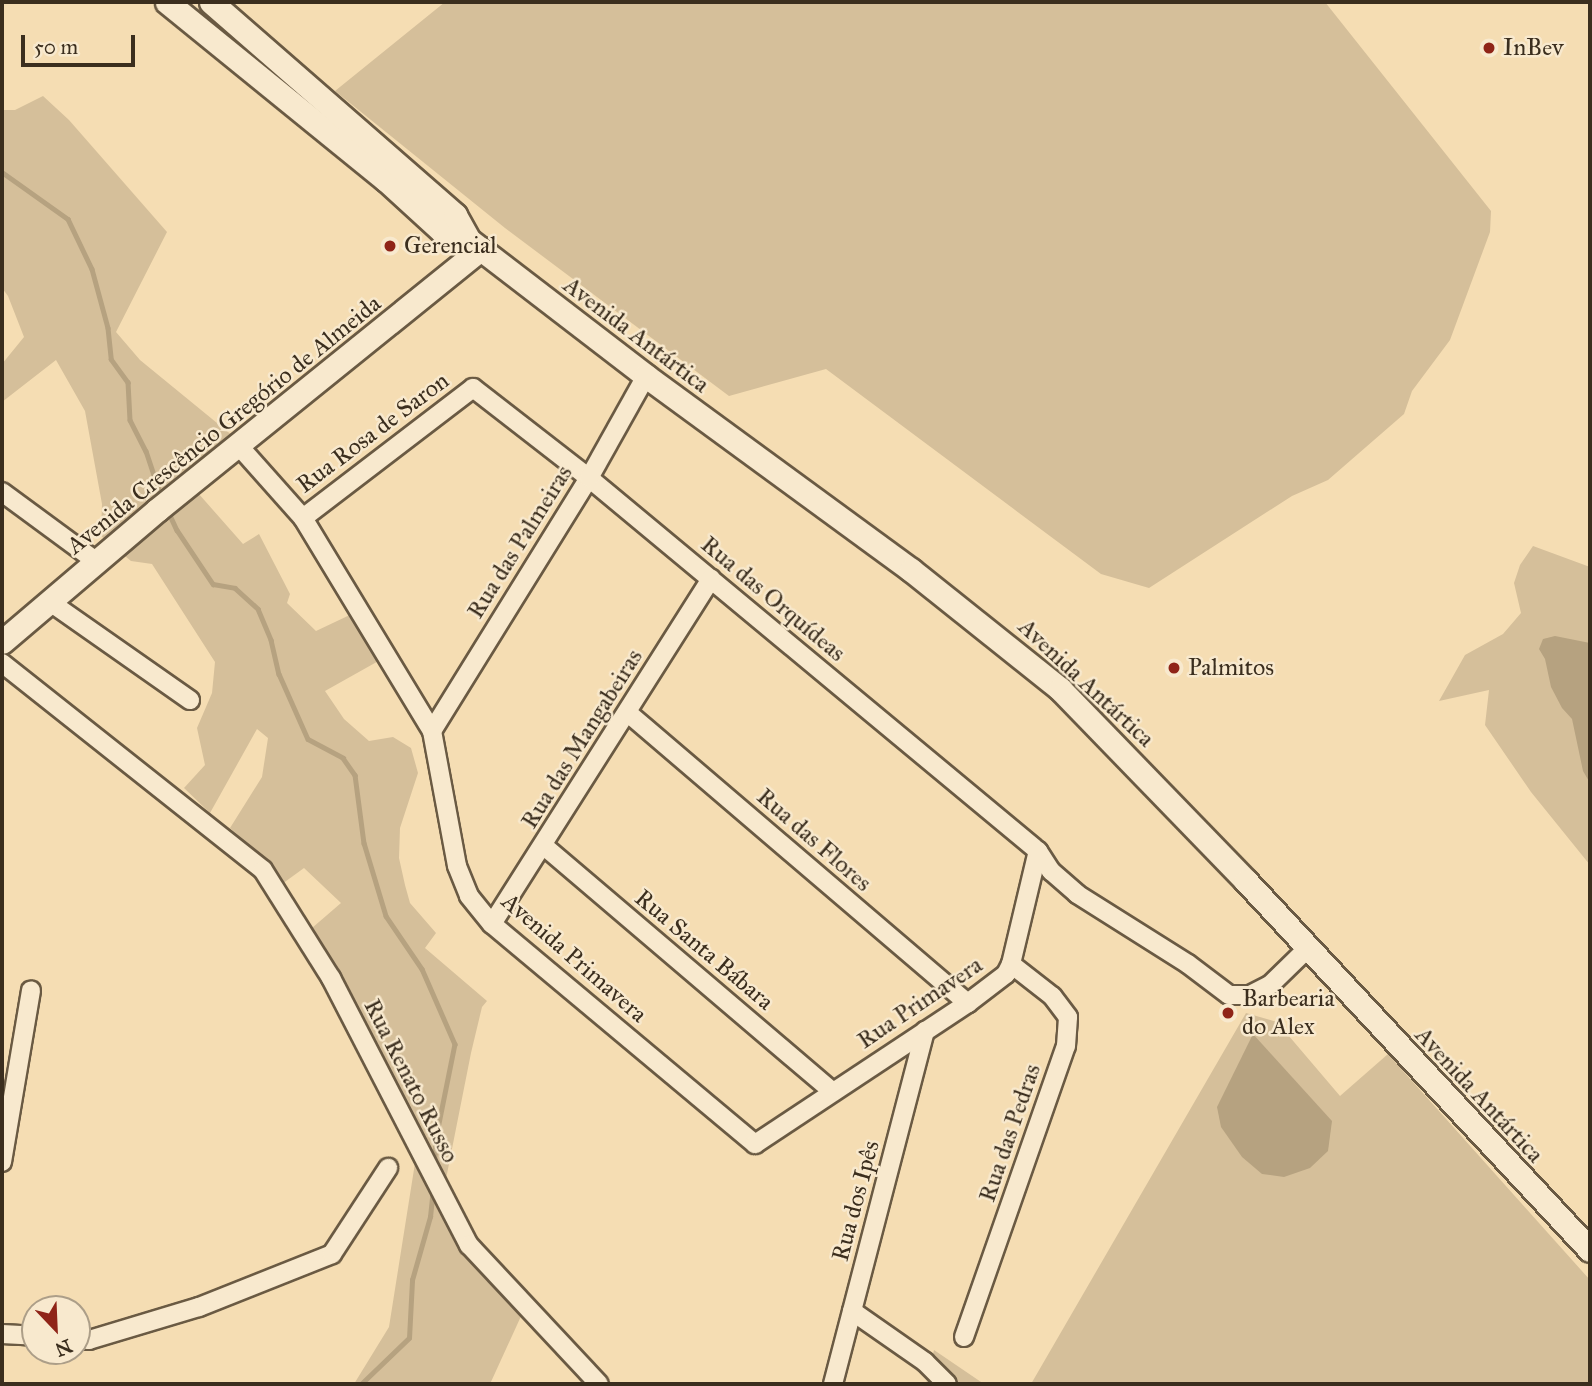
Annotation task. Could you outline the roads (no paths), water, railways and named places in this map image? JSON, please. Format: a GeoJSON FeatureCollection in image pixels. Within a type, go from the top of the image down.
{"type":"FeatureCollection","features":[{"type":"Feature","properties":{"kind":"main road","name":"Avenida Antártica"},"geometry":{"type":"LineString","coordinates":[[167,2],[385,180],[442,231],[475,245],[646,376],[911,570],[1060,689],[1308,948],[1590,1250]]}},
{"type":"Feature","properties":{"kind":"main road","name":"Avenida Antártica"},"geometry":{"type":"LineString","coordinates":[[211,2],[455,215],[475,245]]}},
{"type":"Feature","properties":{"kind":"main road","name":"Avenida Crescêncio Gregório de Almeida"},"geometry":{"type":"LineString","coordinates":[[2,642],[475,245]]}},
{"type":"Feature","properties":{"kind":"street","name":"Rua das Palmeiras"},"geometry":{"type":"LineString","coordinates":[[432,732],[589,478],[646,376]]}},
{"type":"Feature","properties":{"kind":"street","name":"Rua das Orquídeas"},"geometry":{"type":"LineString","coordinates":[[474,388],[589,478],[1038,851],[1051,871],[1077,894],[1188,964],[1229,995],[1250,995],[1270,985],[1308,948]]}},
{"type":"Feature","properties":{"kind":"street","name":"Rua Rosa de Saron"},"geometry":{"type":"LineString","coordinates":[[303,518],[474,388]]}},
{"type":"Feature","properties":{"kind":"street","name":"Avenida Primavera"},"geometry":{"type":"LineString","coordinates":[[238,444],[303,518],[432,732],[457,866],[469,897],[492,924],[755,1144]]}},
{"type":"Feature","properties":{"kind":"street"},"geometry":{"type":"LineString","coordinates":[[2,492],[97,562]]}},
{"type":"Feature","properties":{"kind":"street","name":"Rua das Mangabeiras"},"geometry":{"type":"LineString","coordinates":[[492,924],[711,579]]}},
{"type":"Feature","properties":{"kind":"street"},"geometry":{"type":"LineString","coordinates":[[50,602],[190,700]]}},
{"type":"Feature","properties":{"kind":"street","name":"Rua Renato Russo"},"geometry":{"type":"LineString","coordinates":[[2,663],[263,870],[331,978],[469,1245],[599,1384]]}},
{"type":"Feature","properties":{"kind":"street","name":"Rua das Flores"},"geometry":{"type":"LineString","coordinates":[[628,713],[968,1003]]}},
{"type":"Feature","properties":{"kind":"street","name":"Rua Santa Bábara"},"geometry":{"type":"LineString","coordinates":[[544,846],[832,1091]]}},
{"type":"Feature","properties":{"kind":"street","name":"Rua Primavera"},"geometry":{"type":"LineString","coordinates":[[755,1144],[968,1003],[1006,974],[1011,964],[1038,851]]}},
{"type":"Feature","properties":{"kind":"street","name":"Rua das Pedras"},"geometry":{"type":"LineString","coordinates":[[964,1337],[1066,1046],[1068,1017],[1052,996],[1011,964]]}},
{"type":"Feature","properties":{"kind":"street"},"geometry":{"type":"LineString","coordinates":[[2,1162],[31,990]]}},
{"type":"Feature","properties":{"kind":"street","name":"Rua dos Ipês"},"geometry":{"type":"LineString","coordinates":[[833,1384],[925,1031]]}},
{"type":"Feature","properties":{"kind":"street"},"geometry":{"type":"LineString","coordinates":[[91,1339],[199,1307],[332,1254],[388,1168]]}},
{"type":"Feature","properties":{"kind":"street"},"geometry":{"type":"LineString","coordinates":[[852,1311],[925,1362],[947,1384]]}},
{"type":"Feature","properties":{"kind":"street"},"geometry":{"type":"LineString","coordinates":[[2,1334],[21,1335]]}},
{"type":"Feature","properties":{"kind":"waterway"},"geometry":{"type":"LineString","coordinates":[[2,172],[68,219],[92,269],[108,328],[111,359],[128,382],[130,420],[146,451],[161,496]]}},
{"type":"Feature","properties":{"kind":"waterway"},"geometry":{"type":"LineString","coordinates":[[168,511],[177,530],[213,584],[235,588],[258,609],[271,640],[279,674],[308,739],[343,758],[355,775],[364,843],[386,916],[422,969],[455,1044],[437,1133],[434,1165]]}},
{"type":"Feature","properties":{"kind":"waterway"},"geometry":{"type":"LineString","coordinates":[[361,1384],[409,1338],[412,1280],[430,1217],[433,1188]]}},
{"type":"Feature","properties":{"kind":"place","name":"InBev"},"geometry":{"type":"Point","coordinates":[1489,48]}},
{"type":"Feature","properties":{"kind":"place","name":"Gerencial"},"geometry":{"type":"Point","coordinates":[390,246]}},
{"type":"Feature","properties":{"kind":"place","name":"Palmitos"},"geometry":{"type":"Point","coordinates":[1174,668]}},
{"type":"Feature","properties":{"kind":"place","name":"Barbearia do Alex"},"geometry":{"type":"Point","coordinates":[1228,1013]}}]}
